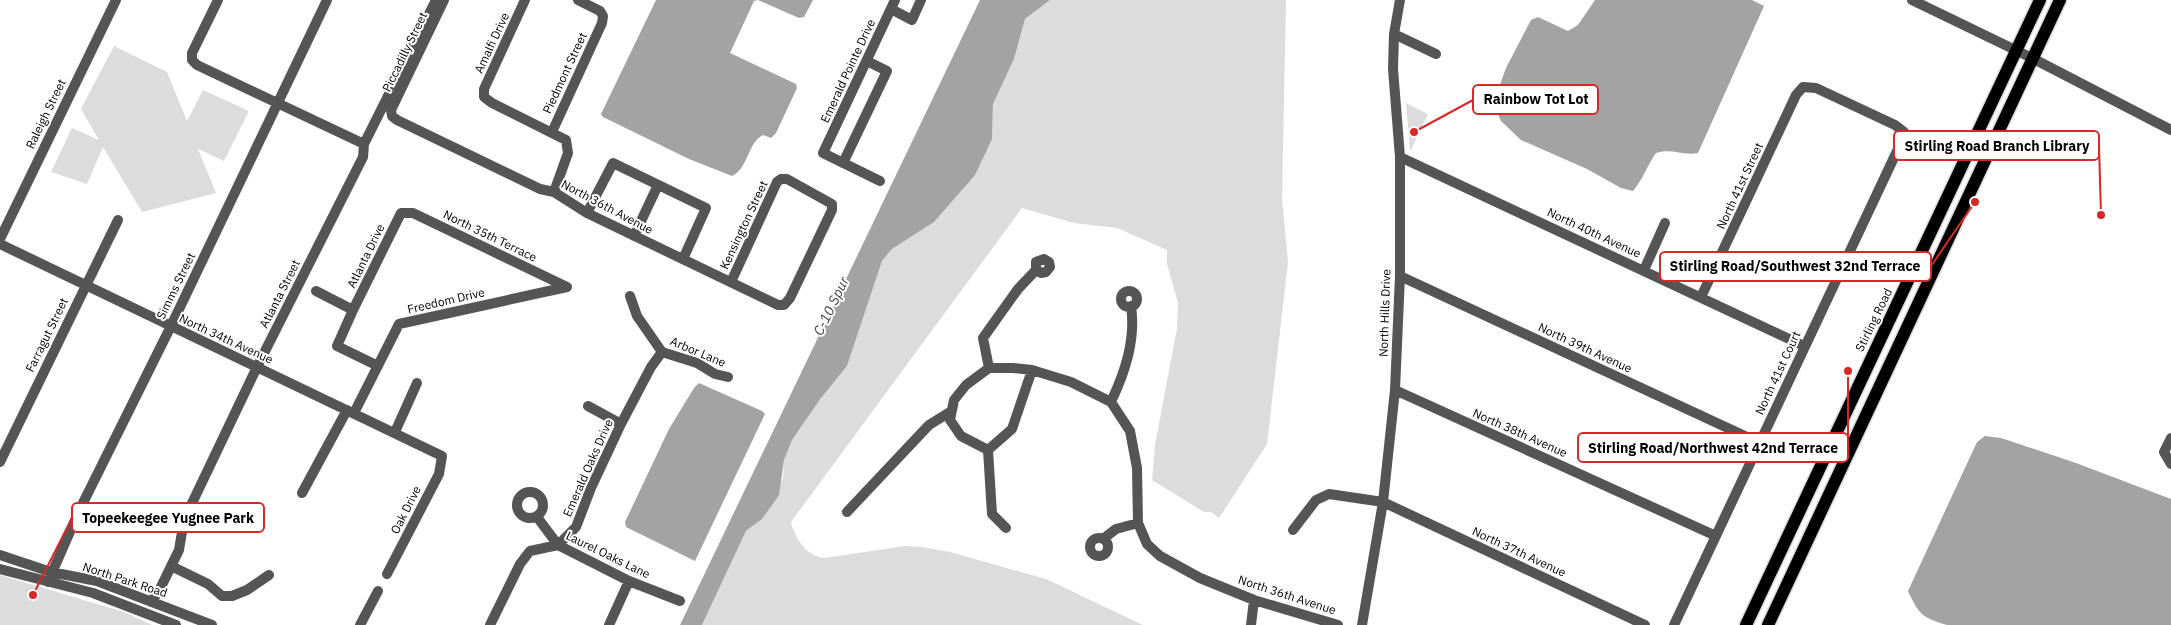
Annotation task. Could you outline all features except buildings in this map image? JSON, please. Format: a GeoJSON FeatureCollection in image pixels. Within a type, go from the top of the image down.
{"type":"FeatureCollection","features":[{"type":"Feature","properties":{"kind":"main road","name":"Stirling Road"},"geometry":{"type":"LineString","coordinates":[[1746,625],[2040,0]]}},
{"type":"Feature","properties":{"kind":"main road"},"geometry":{"type":"LineString","coordinates":[[1768,625],[2060,0]]}},
{"type":"Feature","properties":{"kind":"main road"},"geometry":{"type":"LineString","coordinates":[[1887,324],[1904,332]]}},
{"type":"Feature","properties":{"kind":"main road"},"geometry":{"type":"LineString","coordinates":[[1839,427],[1846,433],[1847,455]]}},
{"type":"Feature","properties":{"kind":"street","name":"Raleigh Street"},"geometry":{"type":"LineString","coordinates":[[0,239],[116,0]]}},
{"type":"Feature","properties":{"kind":"street"},"geometry":{"type":"LineString","coordinates":[[218,0],[192,53],[192,60],[197,65],[364,144]]}},
{"type":"Feature","properties":{"kind":"street","name":"Simms Street"},"geometry":{"type":"LineString","coordinates":[[50,577],[327,0]]}},
{"type":"Feature","properties":{"kind":"street","name":"Atlanta Street"},"geometry":{"type":"LineString","coordinates":[[151,601],[158,593],[179,550],[184,520],[257,367],[363,157],[364,144],[436,0]]}},
{"type":"Feature","properties":{"kind":"street","name":"Piccadilly Street"},"geometry":{"type":"LineString","coordinates":[[392,116],[391,110],[444,0]]}},
{"type":"Feature","properties":{"kind":"street","name":"Amalfi Drive"},"geometry":{"type":"LineString","coordinates":[[525,0],[484,89],[484,97],[492,104],[552,132]]}},
{"type":"Feature","properties":{"kind":"street","name":"Piedmont Street"},"geometry":{"type":"LineString","coordinates":[[554,192],[568,153],[566,140],[552,132],[602,23],[603,16],[600,11],[578,0]]}},
{"type":"Feature","properties":{"kind":"street"},"geometry":{"type":"LineString","coordinates":[[893,5],[912,20],[922,0]]}},
{"type":"Feature","properties":{"kind":"street","name":"North Hills Drive"},"geometry":{"type":"LineString","coordinates":[[1362,625],[1383,502],[1395,390],[1400,276],[1400,157],[1393,68],[1394,34],[1400,0]]}},
{"type":"Feature","properties":{"kind":"street"},"geometry":{"type":"LineString","coordinates":[[1912,0],[2032,58],[2171,130]]}},
{"type":"Feature","properties":{"kind":"street","name":"Emerald Pointe Drive"},"geometry":{"type":"LineString","coordinates":[[844,163],[823,152],[893,5]]}},
{"type":"Feature","properties":{"kind":"street"},"geometry":{"type":"LineString","coordinates":[[1394,34],[1436,54]]}},
{"type":"Feature","properties":{"kind":"street"},"geometry":{"type":"LineString","coordinates":[[866,61],[887,71],[844,163],[880,181]]}},
{"type":"Feature","properties":{"kind":"street","name":"North 41st Street"},"geometry":{"type":"LineString","coordinates":[[1701,297],[1796,94],[1803,87],[1816,88],[1895,125],[1904,132]]}},
{"type":"Feature","properties":{"kind":"street","name":"North 36th Avenue"},"geometry":{"type":"LineString","coordinates":[[392,116],[540,189],[554,192],[587,213],[682,260],[778,305],[784,305]]}},
{"type":"Feature","properties":{"kind":"street","name":"North 41st Court"},"geometry":{"type":"LineString","coordinates":[[1674,625],[1898,150],[1904,132]]}},
{"type":"Feature","properties":{"kind":"street","name":"North 40th Avenue"},"geometry":{"type":"LineString","coordinates":[[1400,157],[1804,346]]}},
{"type":"Feature","properties":{"kind":"street"},"geometry":{"type":"LineString","coordinates":[[587,213],[613,163],[706,208],[682,260]]}},
{"type":"Feature","properties":{"kind":"street","name":"Kensington Street"},"geometry":{"type":"LineString","coordinates":[[731,282],[777,182],[781,179],[787,179],[832,204],[832,210],[790,298],[784,305]]}},
{"type":"Feature","properties":{"kind":"street"},"geometry":{"type":"LineString","coordinates":[[634,236],[658,185]]}},
{"type":"Feature","properties":{"kind":"street","name":"North 35th Terrace"},"geometry":{"type":"LineString","coordinates":[[401,213],[412,213],[567,286]]}},
{"type":"Feature","properties":{"kind":"street","name":"Atlanta Drive"},"geometry":{"type":"LineString","coordinates":[[378,366],[337,346],[401,213]]}},
{"type":"Feature","properties":{"kind":"street","name":"Farragut Street"},"geometry":{"type":"LineString","coordinates":[[0,462],[118,220]]}},
{"type":"Feature","properties":{"kind":"street"},"geometry":{"type":"LineString","coordinates":[[1644,270],[1665,223]]}},
{"type":"Feature","properties":{"kind":"street","name":"North 34th Avenue"},"geometry":{"type":"LineString","coordinates":[[0,244],[442,456]]}},
{"type":"Feature","properties":{"kind":"street"},"geometry":{"type":"LineString","coordinates":[[989,368],[983,338],[1018,289],[1036,270]]}},
{"type":"Feature","properties":{"kind":"street","name":"North 39th Avenue"},"geometry":{"type":"LineString","coordinates":[[1400,276],[1760,443]]}},
{"type":"Feature","properties":{"kind":"street","name":"Freedom Drive"},"geometry":{"type":"LineString","coordinates":[[302,493],[378,366],[399,324],[567,286]]}},
{"type":"Feature","properties":{"kind":"street"},"geometry":{"type":"LineString","coordinates":[[316,291],[353,310]]}},
{"type":"Feature","properties":{"kind":"street","name":"Arbor Lane"},"geometry":{"type":"LineString","coordinates":[[630,296],[637,316],[662,352],[697,363],[715,374],[728,377]]}},
{"type":"Feature","properties":{"kind":"street"},"geometry":{"type":"LineString","coordinates":[[988,450],[961,436],[950,420],[950,412],[954,400],[966,385],[989,368],[1032,370],[1071,382],[1111,402],[1124,374],[1134,325],[1131,306]]}},
{"type":"Feature","properties":{"kind":"street","name":"Emerald Oaks Drive"},"geometry":{"type":"LineString","coordinates":[[558,545],[576,527],[591,488],[622,424],[651,367],[662,352]]}},
{"type":"Feature","properties":{"kind":"street"},"geometry":{"type":"LineString","coordinates":[[988,450],[1012,429],[1032,370]]}},
{"type":"Feature","properties":{"kind":"street"},"geometry":{"type":"LineString","coordinates":[[395,432],[417,383]]}},
{"type":"Feature","properties":{"kind":"street","name":"North 38th Avenue"},"geometry":{"type":"LineString","coordinates":[[1395,390],[1716,536]]}},
{"type":"Feature","properties":{"kind":"street","name":"North 36th Avenue"},"geometry":{"type":"LineString","coordinates":[[1111,402],[1130,431],[1137,468],[1138,523],[1147,544],[1160,556],[1200,578],[1254,600],[1338,625]]}},
{"type":"Feature","properties":{"kind":"street"},"geometry":{"type":"LineString","coordinates":[[588,406],[622,424]]}},
{"type":"Feature","properties":{"kind":"street"},"geometry":{"type":"LineString","coordinates":[[847,512],[929,425],[950,412]]}},
{"type":"Feature","properties":{"kind":"street"},"geometry":{"type":"LineString","coordinates":[[2171,438],[2164,452],[2171,464]]}},
{"type":"Feature","properties":{"kind":"street"},"geometry":{"type":"LineString","coordinates":[[988,450],[992,514],[1006,528]]}},
{"type":"Feature","properties":{"kind":"street","name":"Oak Drive"},"geometry":{"type":"LineString","coordinates":[[387,574],[439,474],[442,456]]}},
{"type":"Feature","properties":{"kind":"street","name":"North 37th Avenue"},"geometry":{"type":"LineString","coordinates":[[1293,530],[1316,500],[1330,494],[1383,502],[1645,625]]}},
{"type":"Feature","properties":{"kind":"street","name":"Laurel Oaks Lane"},"geometry":{"type":"LineString","coordinates":[[537,516],[558,545],[629,580],[680,601]]}},
{"type":"Feature","properties":{"kind":"street"},"geometry":{"type":"LineString","coordinates":[[1103,539],[1116,529],[1138,523]]}},
{"type":"Feature","properties":{"kind":"street"},"geometry":{"type":"LineString","coordinates":[[490,625],[520,564],[530,552],[558,545]]}},
{"type":"Feature","properties":{"kind":"street","name":"North Park Road"},"geometry":{"type":"LineString","coordinates":[[0,555],[50,577],[176,625]]}},
{"type":"Feature","properties":{"kind":"street"},"geometry":{"type":"LineString","coordinates":[[170,566],[208,584],[222,596],[232,596],[247,590],[269,574]]}},
{"type":"Feature","properties":{"kind":"street","name":"North Park Road"},"geometry":{"type":"LineString","coordinates":[[0,569],[50,577],[97,581],[212,625]]}},
{"type":"Feature","properties":{"kind":"street"},"geometry":{"type":"LineString","coordinates":[[609,625],[629,580]]}},
{"type":"Feature","properties":{"kind":"street"},"geometry":{"type":"LineString","coordinates":[[360,625],[378,592]]}},
{"type":"Feature","properties":{"kind":"street"},"geometry":{"type":"LineString","coordinates":[[1250,625],[1254,600]]}},
{"type":"Feature","properties":{"kind":"shaded area"},"geometry":{"type":"Polygon","coordinates":[[[656,0],[758,0],[754,1],[730,53],[796,84],[797,88],[776,133],[771,138],[763,135],[758,139],[742,167],[732,176],[689,159],[603,117],[601,114],[656,0]]]}},
{"type":"Feature","properties":{"kind":"shaded area"},"geometry":{"type":"Polygon","coordinates":[[[758,0],[813,0],[804,17],[799,18],[758,0]]]}},
{"type":"Feature","properties":{"kind":"shaded area"},"geometry":{"type":"Polygon","coordinates":[[[980,0],[1050,0],[1025,19],[1014,59],[993,104],[992,139],[975,175],[934,222],[892,249],[882,261],[847,366],[821,398],[792,440],[784,460],[779,495],[762,519],[746,531],[702,625],[680,625],[980,0]]]}},
{"type":"Feature","properties":{"kind":"shaded area"},"geometry":{"type":"Polygon","coordinates":[[[1050,0],[1286,0],[1282,199],[1288,262],[1267,444],[1219,518],[1211,512],[1204,512],[1152,480],[1155,445],[1177,328],[1178,303],[1167,264],[1167,250],[1117,228],[1074,223],[1022,208],[791,522],[798,540],[807,550],[818,557],[824,558],[905,546],[950,552],[1046,579],[1143,625],[702,625],[746,531],[762,519],[783,478],[784,460],[792,440],[821,398],[847,366],[882,261],[892,249],[934,222],[992,139],[993,104],[1014,59],[1025,19],[1050,0]]]}},
{"type":"Feature","properties":{"kind":"shaded area"},"geometry":{"type":"Polygon","coordinates":[[[1595,0],[1752,0],[1764,6],[1698,153],[1687,154],[1667,151],[1656,153],[1633,191],[1621,188],[1587,169],[1521,140],[1501,121],[1493,104],[1506,68],[1531,20],[1538,17],[1568,31],[1578,25],[1595,0]]]}},
{"type":"Feature","properties":{"kind":"shaded area"},"geometry":{"type":"Polygon","coordinates":[[[114,46],[167,72],[187,121],[203,90],[249,111],[224,161],[198,149],[216,193],[142,212],[103,147],[87,184],[51,172],[72,128],[99,140],[81,109],[114,46]]]}},
{"type":"Feature","properties":{"kind":"shaded area"},"geometry":{"type":"Polygon","coordinates":[[[1406,103],[1428,114],[1411,150],[1410,150],[1406,103]]]}},
{"type":"Feature","properties":{"kind":"shaded area"},"geometry":{"type":"Polygon","coordinates":[[[699,383],[765,414],[695,561],[626,527],[625,522],[669,429],[699,383]]]}},
{"type":"Feature","properties":{"kind":"shaded area"},"geometry":{"type":"Polygon","coordinates":[[[1985,436],[2001,438],[2076,463],[2171,499],[2171,625],[1947,625],[1932,620],[1919,610],[1908,591],[1977,442],[1985,436]]]}},
{"type":"Feature","properties":{"kind":"shaded area"},"geometry":{"type":"Polygon","coordinates":[[[0,575],[124,612],[152,625],[0,625],[0,575]]]}},
{"type":"Feature","properties":{"kind":"place","name":"Rainbow Tot Lot"},"geometry":{"type":"Point","coordinates":[1414,132]}},
{"type":"Feature","properties":{"kind":"place","name":"Stirling Road/Southwest 32nd Terrace"},"geometry":{"type":"Point","coordinates":[1975,202]}},
{"type":"Feature","properties":{"kind":"place","name":"Stirling Road Branch Library"},"geometry":{"type":"Point","coordinates":[2101,215]}},
{"type":"Feature","properties":{"kind":"place","name":"Stirling Road/Northwest 42nd Terrace"},"geometry":{"type":"Point","coordinates":[1848,371]}},
{"type":"Feature","properties":{"kind":"place","name":"Topeekeegee Yugnee Park"},"geometry":{"type":"Point","coordinates":[33,595]}},
{"type":"Feature","properties":{"kind":"water label","name":"C-10 Spur"},"geometry":{"type":"Point","coordinates":[831,306]}}]}
